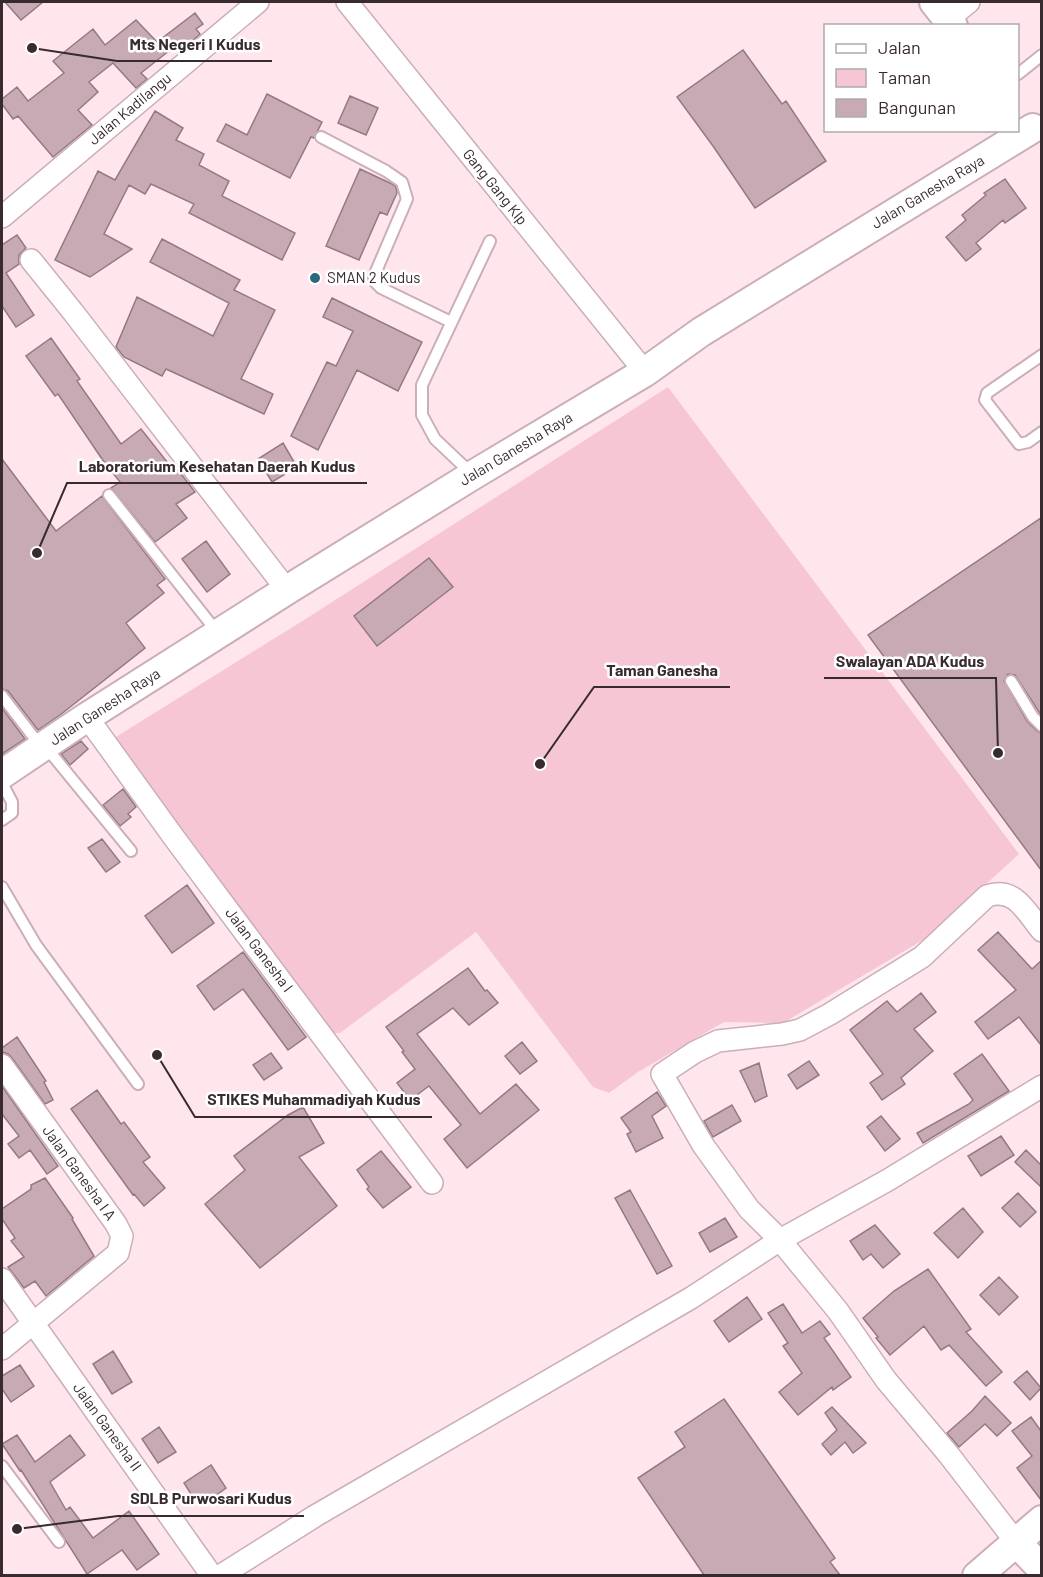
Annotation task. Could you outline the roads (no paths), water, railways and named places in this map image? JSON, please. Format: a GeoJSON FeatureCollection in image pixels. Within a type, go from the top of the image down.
{"type":"FeatureCollection","features":[{"type":"Feature","properties":{"kind":"street","name":"Jalan Kadilangu"},"geometry":{"type":"LineString","coordinates":[[2,217],[258,2]]}},
{"type":"Feature","properties":{"kind":"street","name":"Gang Gang Klp"},"geometry":{"type":"LineString","coordinates":[[347,2],[645,372]]}},
{"type":"Feature","properties":{"kind":"street","name":"Jalan Ganesha Raya"},"geometry":{"type":"LineString","coordinates":[[2,774],[287,590],[645,372],[701,332],[1018,132]]}},
{"type":"Feature","properties":{"kind":"street"},"geometry":{"type":"LineString","coordinates":[[31,260],[87,329],[287,590]]}},
{"type":"Feature","properties":{"kind":"street","name":"Jalan Ganesha I"},"geometry":{"type":"LineString","coordinates":[[87,717],[175,839],[432,1183]]}},
{"type":"Feature","properties":{"kind":"street"},"geometry":{"type":"LineString","coordinates":[[1041,931],[1008,894],[999,892],[987,896],[922,957],[830,1014],[800,1030],[718,1041],[695,1052],[662,1074],[703,1145],[749,1209],[780,1240],[838,1311],[886,1380],[949,1455],[1016,1542],[1041,1569]]}},
{"type":"Feature","properties":{"kind":"street","name":"Jalan Ganesha I A"},"geometry":{"type":"LineString","coordinates":[[2,1065],[116,1224],[122,1236],[118,1253],[2,1350]]}},
{"type":"Feature","properties":{"kind":"street"},"geometry":{"type":"LineString","coordinates":[[220,1575],[315,1516],[692,1298],[780,1240],[888,1180],[1041,1086]]}},
{"type":"Feature","properties":{"kind":"street","name":"Jalan Ganesha II"},"geometry":{"type":"LineString","coordinates":[[2,1280],[212,1575]]}},
{"type":"Feature","properties":{"kind":"street"},"geometry":{"type":"LineString","coordinates":[[977,1575],[1041,1520]]}},
{"type":"Feature","properties":{"kind":"lane"},"geometry":{"type":"LineString","coordinates":[[1019,72],[1041,55]]}},
{"type":"Feature","properties":{"kind":"lane"},"geometry":{"type":"LineString","coordinates":[[321,137],[386,171],[402,182],[407,200],[377,268],[374,276],[375,282],[381,288],[451,322]]}},
{"type":"Feature","properties":{"kind":"lane"},"geometry":{"type":"LineString","coordinates":[[473,475],[435,439],[422,415],[422,385],[490,241]]}},
{"type":"Feature","properties":{"kind":"lane"},"geometry":{"type":"LineString","coordinates":[[1041,355],[987,393],[986,400],[1019,444],[1028,442],[1041,432]]}},
{"type":"Feature","properties":{"kind":"lane"},"geometry":{"type":"LineString","coordinates":[[109,495],[219,634]]}},
{"type":"Feature","properties":{"kind":"lane"},"geometry":{"type":"LineString","coordinates":[[1011,681],[1041,726]]}},
{"type":"Feature","properties":{"kind":"lane"},"geometry":{"type":"LineString","coordinates":[[2,696],[130,851]]}},
{"type":"Feature","properties":{"kind":"lane"},"geometry":{"type":"LineString","coordinates":[[2,783],[12,802],[12,813],[2,820]]}},
{"type":"Feature","properties":{"kind":"lane"},"geometry":{"type":"LineString","coordinates":[[2,887],[36,945],[138,1084]]}},
{"type":"Feature","properties":{"kind":"lane"},"geometry":{"type":"LineString","coordinates":[[2,1466],[59,1542]]}},
{"type":"Feature","properties":{"kind":"place","name":"Mts Negeri I Kudus"},"geometry":{"type":"Point","coordinates":[32,48]}},
{"type":"Feature","properties":{"kind":"place","name":"SMAN 2 Kudus"},"geometry":{"type":"Point","coordinates":[315,278]}},
{"type":"Feature","properties":{"kind":"place","name":"Laboratorium Kesehatan Daerah Kudus"},"geometry":{"type":"Point","coordinates":[37,553]}},
{"type":"Feature","properties":{"kind":"place","name":"Swalayan ADA Kudus"},"geometry":{"type":"Point","coordinates":[998,753]}},
{"type":"Feature","properties":{"kind":"place","name":"Taman Ganesha"},"geometry":{"type":"Point","coordinates":[540,764]}},
{"type":"Feature","properties":{"kind":"place","name":"STIKES Muhammadiyah Kudus"},"geometry":{"type":"Point","coordinates":[157,1055]}},
{"type":"Feature","properties":{"kind":"place","name":"SDLB Purwosari Kudus"},"geometry":{"type":"Point","coordinates":[17,1529]}}]}
